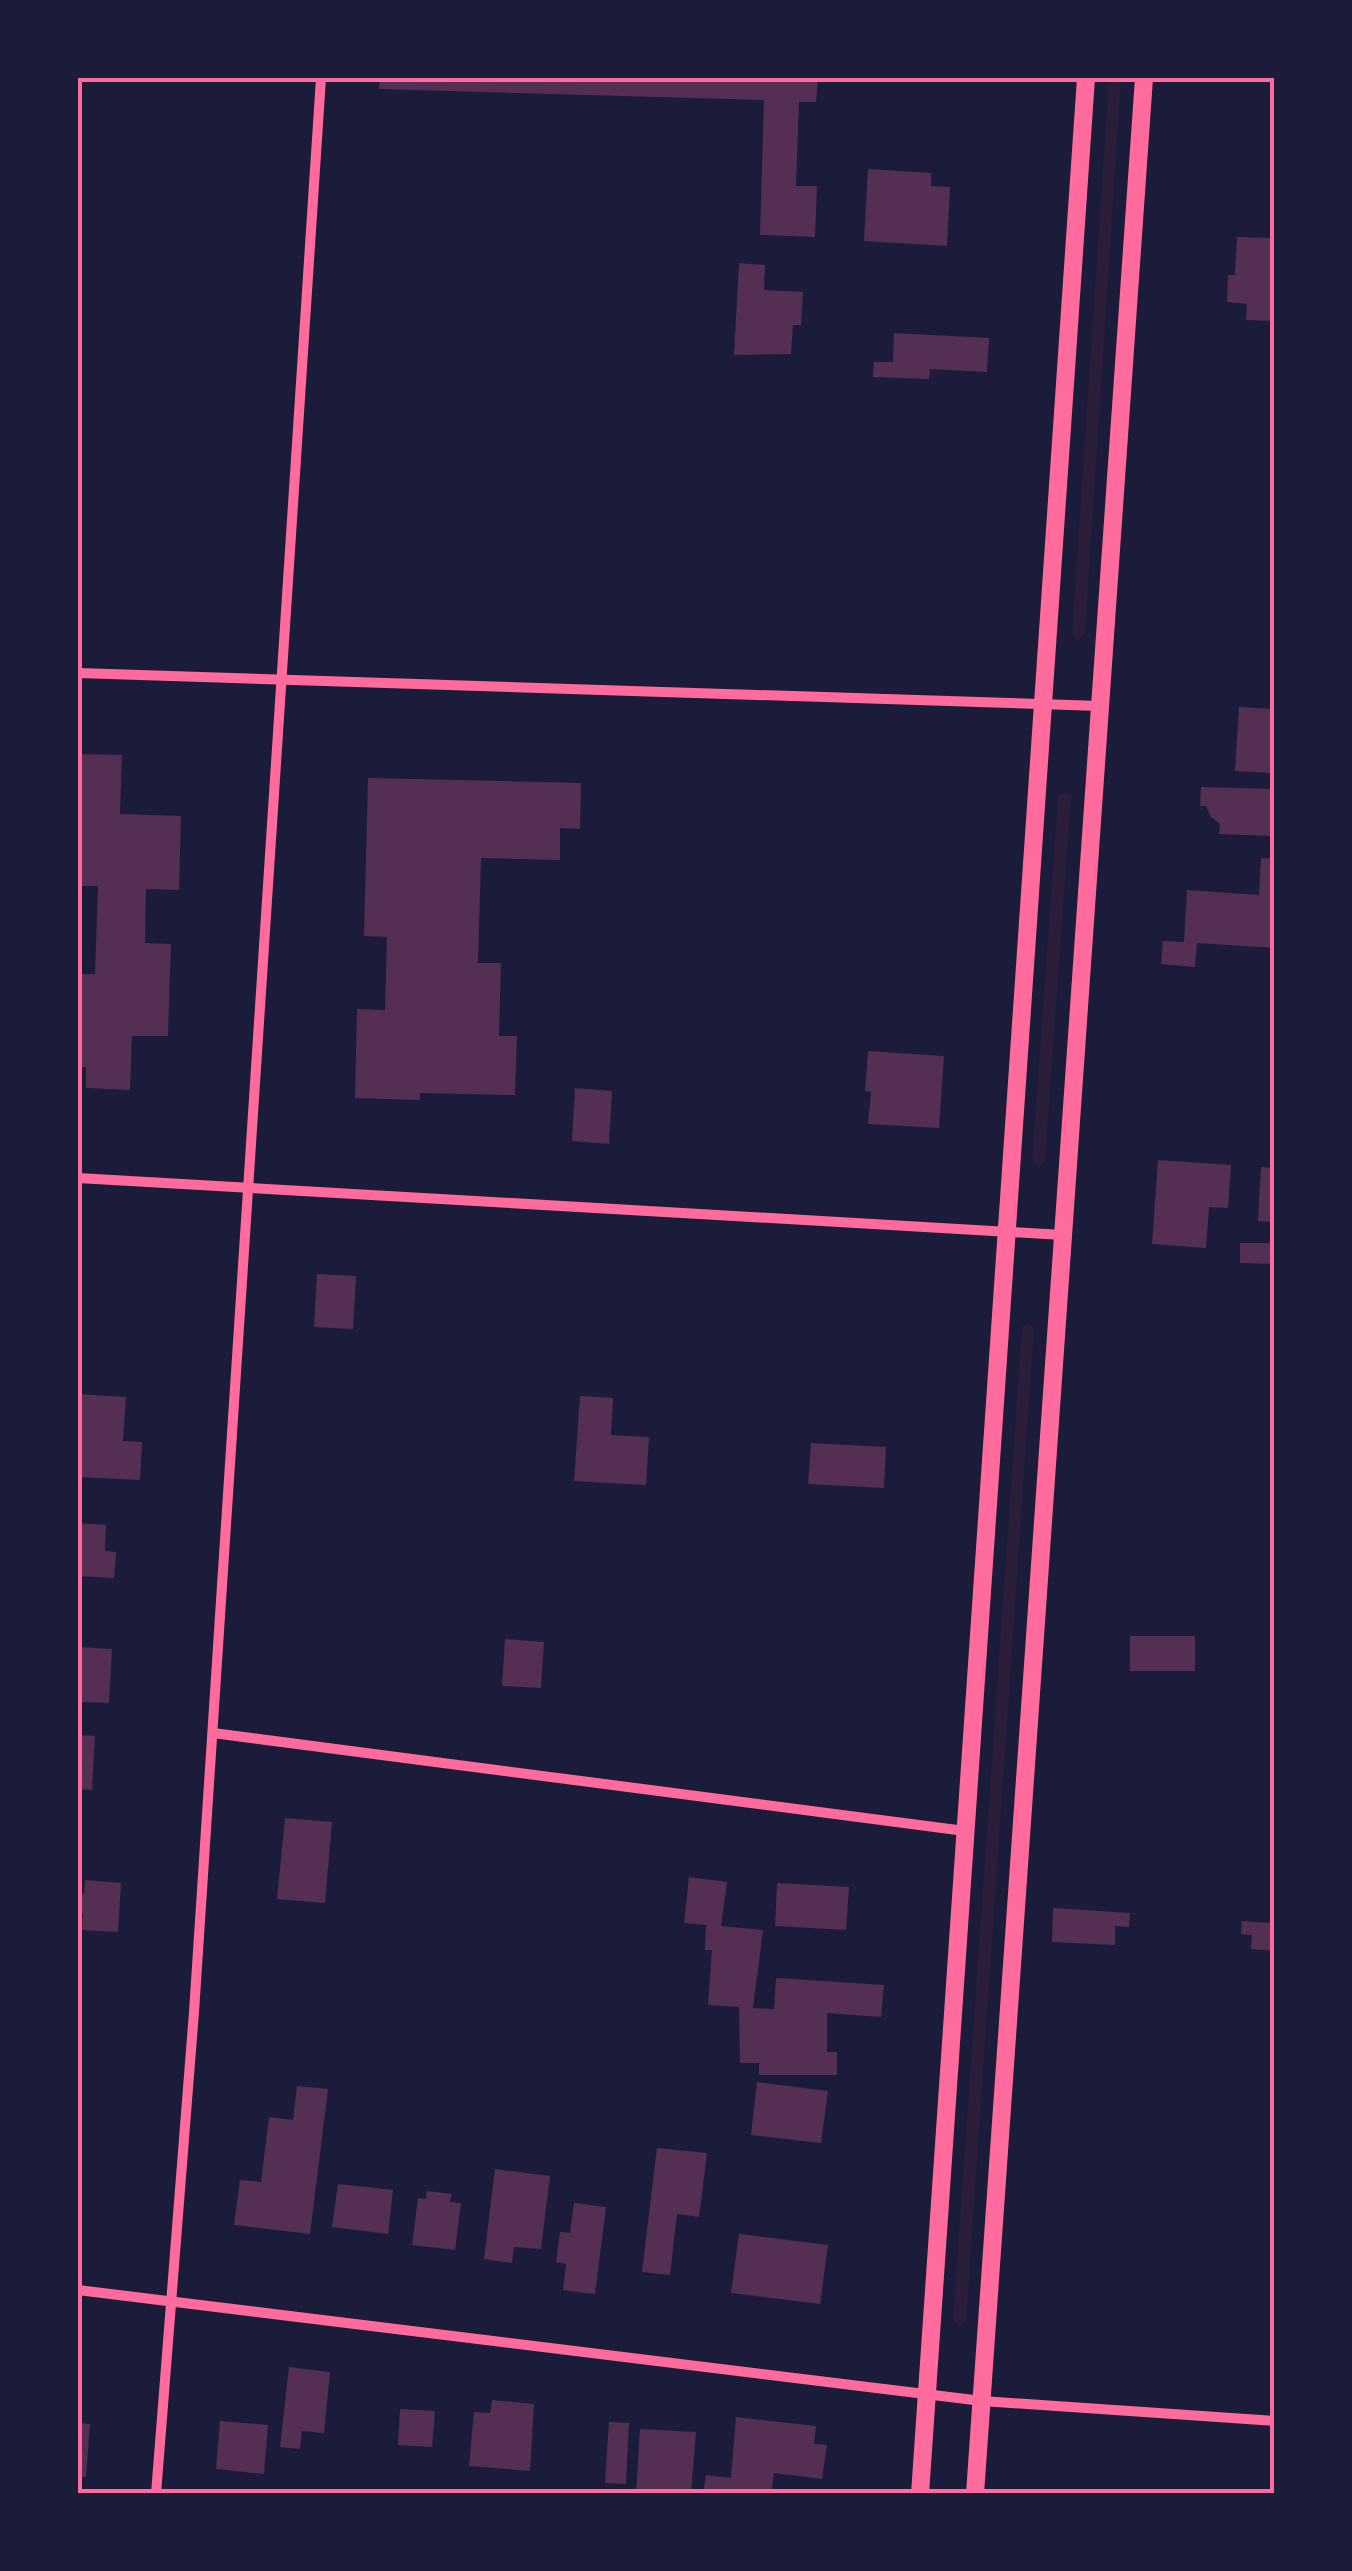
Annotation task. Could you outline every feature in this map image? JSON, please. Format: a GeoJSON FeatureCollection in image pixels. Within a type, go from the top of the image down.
{"type":"FeatureCollection","features":[{"type":"Feature","properties":{"kind":"street"},"geometry":{"type":"LineString","coordinates":[[156,2494],[212,1732],[321,78]]}},
{"type":"Feature","properties":{"kind":"street"},"geometry":{"type":"LineString","coordinates":[[920,2494],[1086,78]]}},
{"type":"Feature","properties":{"kind":"street"},"geometry":{"type":"LineString","coordinates":[[975,2494],[1144,78]]}},
{"type":"Feature","properties":{"kind":"street"},"geometry":{"type":"LineString","coordinates":[[78,673],[1100,706]]}},
{"type":"Feature","properties":{"kind":"street"},"geometry":{"type":"LineString","coordinates":[[78,1178],[1063,1235]]}},
{"type":"Feature","properties":{"kind":"street"},"geometry":{"type":"LineString","coordinates":[[212,1732],[966,1831]]}},
{"type":"Feature","properties":{"kind":"street"},"geometry":{"type":"LineString","coordinates":[[78,2290],[982,2401],[1274,2421]]}},
{"type":"Feature","properties":{"kind":"shaded area"},"geometry":{"type":"Polygon","coordinates":[[[1109,78],[1121,78],[1085,634],[1078,640],[1072,633],[1109,78]]]}},
{"type":"Feature","properties":{"kind":"shaded area"},"geometry":{"type":"Polygon","coordinates":[[[1065,792],[1071,797],[1045,1161],[1038,1167],[1032,1160],[1058,797],[1065,792]]]}},
{"type":"Feature","properties":{"kind":"shaded area"},"geometry":{"type":"Polygon","coordinates":[[[1029,1323],[1034,1328],[966,2321],[959,2327],[953,2320],[1022,1327],[1029,1323]]]}},
{"type":"Feature","properties":{"kind":"building"},"geometry":{"type":"Polygon","coordinates":[[[380,78],[818,78],[816,102],[799,102],[796,186],[817,186],[815,237],[760,235],[764,100],[379,89],[380,78]]]}},
{"type":"Feature","properties":{"kind":"building"},"geometry":{"type":"Polygon","coordinates":[[[868,169],[931,173],[931,186],[950,187],[947,246],[864,241],[868,169]]]}},
{"type":"Feature","properties":{"kind":"building"},"geometry":{"type":"Polygon","coordinates":[[[1237,237],[1274,238],[1274,321],[1246,320],[1247,304],[1227,302],[1228,275],[1235,275],[1237,237]]]}},
{"type":"Feature","properties":{"kind":"building"},"geometry":{"type":"Polygon","coordinates":[[[739,263],[765,265],[764,290],[803,292],[801,325],[793,325],[791,354],[734,355],[739,263]]]}},
{"type":"Feature","properties":{"kind":"building"},"geometry":{"type":"Polygon","coordinates":[[[894,333],[989,338],[987,372],[930,369],[929,379],[873,377],[874,362],[893,362],[894,333]]]}},
{"type":"Feature","properties":{"kind":"building"},"geometry":{"type":"Polygon","coordinates":[[[1239,707],[1274,709],[1274,773],[1235,771],[1239,707]]]}},
{"type":"Feature","properties":{"kind":"building"},"geometry":{"type":"Polygon","coordinates":[[[78,754],[122,755],[120,814],[181,816],[179,890],[146,889],[145,943],[171,944],[168,1036],[132,1036],[130,1090],[86,1088],[86,1067],[78,1067],[78,974],[95,974],[98,886],[78,886],[78,754]]]}},
{"type":"Feature","properties":{"kind":"building"},"geometry":{"type":"Polygon","coordinates":[[[368,778],[581,783],[580,829],[560,828],[560,860],[481,858],[478,963],[501,963],[499,1036],[517,1036],[515,1095],[420,1093],[420,1100],[355,1098],[357,1009],[385,1010],[387,937],[364,936],[368,778]]]}},
{"type":"Feature","properties":{"kind":"building"},"geometry":{"type":"Polygon","coordinates":[[[1201,787],[1274,789],[1274,836],[1219,834],[1220,824],[1206,806],[1200,806],[1201,787]]]}},
{"type":"Feature","properties":{"kind":"building"},"geometry":{"type":"Polygon","coordinates":[[[1261,858],[1274,859],[1274,948],[1197,943],[1195,967],[1161,964],[1163,941],[1184,942],[1187,890],[1259,895],[1261,858]]]}},
{"type":"Feature","properties":{"kind":"building"},"geometry":{"type":"Polygon","coordinates":[[[868,1051],[944,1056],[939,1128],[868,1124],[868,1051]]]}},
{"type":"Feature","properties":{"kind":"building"},"geometry":{"type":"Polygon","coordinates":[[[575,1088],[612,1091],[609,1144],[572,1141],[575,1088]]]}},
{"type":"Feature","properties":{"kind":"building"},"geometry":{"type":"Polygon","coordinates":[[[1158,1160],[1231,1165],[1228,1208],[1209,1207],[1206,1248],[1152,1244],[1158,1160]]]}},
{"type":"Feature","properties":{"kind":"building"},"geometry":{"type":"Polygon","coordinates":[[[1261,1167],[1274,1168],[1274,1222],[1258,1221],[1261,1167]]]}},
{"type":"Feature","properties":{"kind":"building"},"geometry":{"type":"Polygon","coordinates":[[[1240,1243],[1274,1243],[1274,1264],[1240,1263],[1240,1243]]]}},
{"type":"Feature","properties":{"kind":"building"},"geometry":{"type":"Polygon","coordinates":[[[317,1274],[356,1276],[353,1329],[314,1327],[317,1274]]]}},
{"type":"Feature","properties":{"kind":"building"},"geometry":{"type":"Polygon","coordinates":[[[78,1394],[126,1397],[123,1441],[142,1442],[140,1480],[78,1477],[78,1394]]]}},
{"type":"Feature","properties":{"kind":"building"},"geometry":{"type":"Polygon","coordinates":[[[580,1396],[613,1398],[611,1435],[649,1437],[646,1485],[574,1481],[580,1396]]]}},
{"type":"Feature","properties":{"kind":"building"},"geometry":{"type":"Polygon","coordinates":[[[811,1443],[886,1447],[884,1488],[808,1484],[811,1443]]]}},
{"type":"Feature","properties":{"kind":"building"},"geometry":{"type":"Polygon","coordinates":[[[78,1523],[106,1525],[105,1551],[116,1552],[114,1578],[78,1576],[78,1523]]]}},
{"type":"Feature","properties":{"kind":"building"},"geometry":{"type":"Polygon","coordinates":[[[1130,1636],[1195,1636],[1195,1671],[1130,1671],[1130,1636]]]}},
{"type":"Feature","properties":{"kind":"building"},"geometry":{"type":"Polygon","coordinates":[[[505,1639],[544,1642],[541,1688],[502,1686],[505,1639]]]}},
{"type":"Feature","properties":{"kind":"building"},"geometry":{"type":"Polygon","coordinates":[[[78,1647],[112,1649],[109,1703],[78,1702],[78,1647]]]}},
{"type":"Feature","properties":{"kind":"building"},"geometry":{"type":"Polygon","coordinates":[[[78,1735],[95,1736],[92,1790],[78,1789],[78,1735]]]}},
{"type":"Feature","properties":{"kind":"building"},"geometry":{"type":"Polygon","coordinates":[[[285,1818],[332,1822],[325,1903],[277,1899],[285,1818]]]}},
{"type":"Feature","properties":{"kind":"building"},"geometry":{"type":"Polygon","coordinates":[[[689,1877],[727,1882],[721,1926],[763,1930],[753,2008],[774,2009],[776,1978],[884,1985],[881,2017],[827,2013],[827,2052],[837,2052],[837,2075],[759,2075],[759,2063],[740,2063],[739,2007],[708,2005],[712,1950],[705,1950],[706,1925],[684,1923],[689,1877]]]}},
{"type":"Feature","properties":{"kind":"building"},"geometry":{"type":"Polygon","coordinates":[[[85,1880],[121,1883],[118,1932],[82,1930],[78,1894],[84,1894],[85,1880]]]}},
{"type":"Feature","properties":{"kind":"building"},"geometry":{"type":"Polygon","coordinates":[[[777,1883],[849,1887],[846,1930],[775,1926],[777,1883]]]}},
{"type":"Feature","properties":{"kind":"building"},"geometry":{"type":"Polygon","coordinates":[[[1053,1908],[1130,1913],[1129,1927],[1115,1926],[1115,1945],[1052,1942],[1053,1908]]]}},
{"type":"Feature","properties":{"kind":"building"},"geometry":{"type":"Polygon","coordinates":[[[1242,1921],[1274,1923],[1274,1951],[1251,1949],[1252,1935],[1241,1934],[1242,1921]]]}},
{"type":"Feature","properties":{"kind":"building"},"geometry":{"type":"Polygon","coordinates":[[[757,2082],[828,2091],[821,2143],[751,2135],[757,2082]]]}},
{"type":"Feature","properties":{"kind":"building"},"geometry":{"type":"Polygon","coordinates":[[[297,2086],[328,2089],[310,2234],[234,2225],[240,2180],[261,2182],[269,2117],[293,2120],[297,2086]]]}},
{"type":"Feature","properties":{"kind":"building"},"geometry":{"type":"Polygon","coordinates":[[[657,2148],[707,2153],[699,2217],[677,2214],[670,2275],[642,2272],[657,2148]]]}},
{"type":"Feature","properties":{"kind":"building"},"geometry":{"type":"Polygon","coordinates":[[[495,2169],[550,2176],[541,2249],[514,2247],[512,2263],[484,2259],[495,2169]]]}},
{"type":"Feature","properties":{"kind":"building"},"geometry":{"type":"Polygon","coordinates":[[[338,2184],[393,2190],[388,2234],[332,2227],[338,2184]]]}},
{"type":"Feature","properties":{"kind":"building"},"geometry":{"type":"Polygon","coordinates":[[[427,2191],[452,2194],[450,2202],[461,2203],[455,2250],[412,2245],[418,2198],[426,2199],[427,2191]]]}},
{"type":"Feature","properties":{"kind":"building"},"geometry":{"type":"Polygon","coordinates":[[[574,2203],[606,2207],[595,2294],[563,2290],[566,2264],[556,2262],[560,2232],[570,2233],[574,2203]]]}},
{"type":"Feature","properties":{"kind":"building"},"geometry":{"type":"Polygon","coordinates":[[[739,2234],[828,2245],[820,2304],[731,2293],[739,2234]]]}},
{"type":"Feature","properties":{"kind":"building"},"geometry":{"type":"Polygon","coordinates":[[[289,2367],[330,2372],[324,2433],[302,2431],[300,2449],[280,2447],[289,2367]]]}},
{"type":"Feature","properties":{"kind":"building"},"geometry":{"type":"Polygon","coordinates":[[[492,2400],[534,2404],[530,2471],[469,2466],[474,2412],[490,2413],[492,2400]]]}},
{"type":"Feature","properties":{"kind":"building"},"geometry":{"type":"Polygon","coordinates":[[[400,2409],[435,2411],[432,2447],[398,2445],[400,2409]]]}},
{"type":"Feature","properties":{"kind":"building"},"geometry":{"type":"Polygon","coordinates":[[[736,2417],[816,2426],[814,2444],[827,2445],[822,2479],[774,2473],[771,2494],[703,2494],[706,2475],[731,2478],[736,2417]]]}},
{"type":"Feature","properties":{"kind":"building"},"geometry":{"type":"Polygon","coordinates":[[[220,2421],[268,2425],[264,2474],[216,2469],[220,2421]]]}},
{"type":"Feature","properties":{"kind":"building"},"geometry":{"type":"Polygon","coordinates":[[[609,2422],[629,2423],[626,2484],[605,2483],[609,2422]]]}},
{"type":"Feature","properties":{"kind":"building"},"geometry":{"type":"Polygon","coordinates":[[[78,2423],[90,2424],[86,2477],[78,2476],[78,2423]]]}},
{"type":"Feature","properties":{"kind":"building"},"geometry":{"type":"Polygon","coordinates":[[[640,2429],[696,2432],[691,2494],[636,2494],[640,2429]]]}}]}
